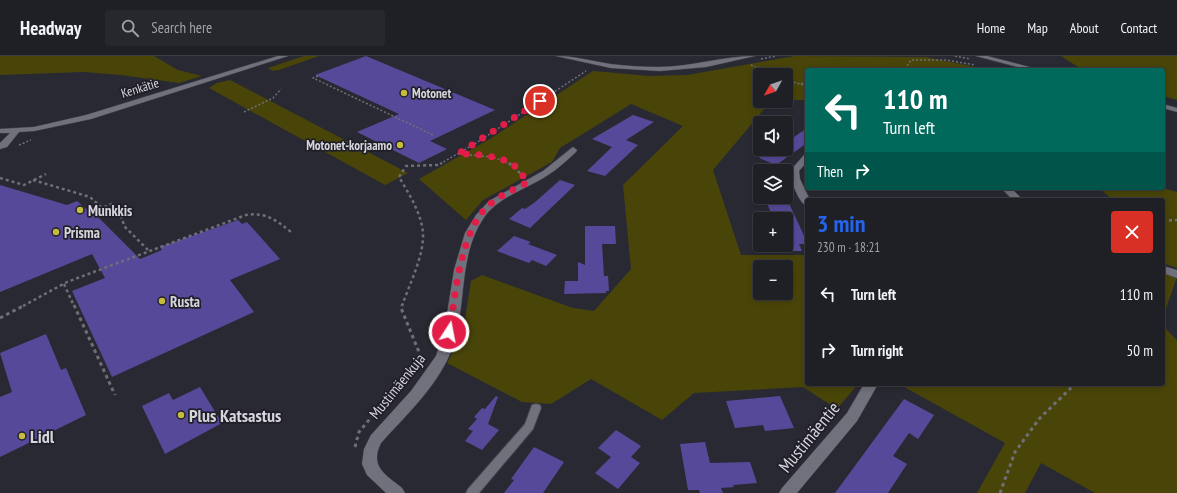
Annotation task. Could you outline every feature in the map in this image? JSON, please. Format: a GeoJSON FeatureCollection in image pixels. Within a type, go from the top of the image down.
{"type":"FeatureCollection","features":[{"type":"Feature","properties":{"kind":"street","name":"Kenkätie"},"geometry":{"type":"LineString","coordinates":[[0,131],[16,131],[48,127],[95,115],[285,56]]}},
{"type":"Feature","properties":{"kind":"street"},"geometry":{"type":"LineString","coordinates":[[559,56],[575,57],[622,67],[668,69],[692,68],[752,56]]}},
{"type":"Feature","properties":{"kind":"street"},"geometry":{"type":"LineString","coordinates":[[979,56],[1030,68]]}},
{"type":"Feature","properties":{"kind":"street"},"geometry":{"type":"LineString","coordinates":[[1165,107],[1177,110]]}},
{"type":"Feature","properties":{"kind":"street"},"geometry":{"type":"LineString","coordinates":[[0,146],[4,145],[16,131]]}},
{"type":"Feature","properties":{"kind":"street","name":"Mustimäenkuja"},"geometry":{"type":"LineString","coordinates":[[397,493],[372,471],[368,460],[370,449],[376,439],[435,369],[447,346],[466,239],[484,209],[528,182],[546,173],[574,150]]}},
{"type":"Feature","properties":{"kind":"street"},"geometry":{"type":"LineString","coordinates":[[805,159],[794,171],[795,179],[805,199]]}},
{"type":"Feature","properties":{"kind":"street"},"geometry":{"type":"LineString","coordinates":[[1008,190],[1016,198]]}},
{"type":"Feature","properties":{"kind":"street"},"geometry":{"type":"LineString","coordinates":[[1165,269],[1177,274]]}},
{"type":"Feature","properties":{"kind":"street","name":"Mustimäentie"},"geometry":{"type":"LineString","coordinates":[[787,493],[852,416],[871,386]]}},
{"type":"Feature","properties":{"kind":"lane"},"geometry":{"type":"LineString","coordinates":[[472,493],[529,426],[536,408]]}},
{"type":"Feature","properties":{"kind":"path"},"geometry":{"type":"LineString","coordinates":[[906,68],[911,60],[946,60],[979,65]]}},
{"type":"Feature","properties":{"kind":"path"},"geometry":{"type":"LineString","coordinates":[[746,63],[757,68]]}},
{"type":"Feature","properties":{"kind":"path"},"geometry":{"type":"LineString","coordinates":[[421,357],[401,308],[414,271],[423,235],[416,207],[399,177],[406,166],[438,164],[458,154],[592,68]]}},
{"type":"Feature","properties":{"kind":"path"},"geometry":{"type":"LineString","coordinates":[[318,76],[313,78],[434,135]]}},
{"type":"Feature","properties":{"kind":"path"},"geometry":{"type":"LineString","coordinates":[[793,82],[805,85]]}},
{"type":"Feature","properties":{"kind":"path"},"geometry":{"type":"LineString","coordinates":[[801,84],[805,82]]}},
{"type":"Feature","properties":{"kind":"path"},"geometry":{"type":"LineString","coordinates":[[244,112],[267,102],[281,89]]}},
{"type":"Feature","properties":{"kind":"path"},"geometry":{"type":"LineString","coordinates":[[17,146],[32,140]]}},
{"type":"Feature","properties":{"kind":"path"},"geometry":{"type":"LineString","coordinates":[[458,154],[484,154],[511,164],[517,167],[528,182]]}},
{"type":"Feature","properties":{"kind":"path"},"geometry":{"type":"LineString","coordinates":[[0,178],[24,184],[46,174]]}},
{"type":"Feature","properties":{"kind":"path"},"geometry":{"type":"LineString","coordinates":[[33,180],[90,197],[102,208],[111,208],[122,218],[124,226],[148,250]]}},
{"type":"Feature","properties":{"kind":"path"},"geometry":{"type":"LineString","coordinates":[[102,208],[114,203]]}},
{"type":"Feature","properties":{"kind":"path"},"geometry":{"type":"LineString","coordinates":[[0,318],[64,284],[148,250],[237,217],[253,213],[268,214],[291,232]]}},
{"type":"Feature","properties":{"kind":"path"},"geometry":{"type":"LineString","coordinates":[[1165,221],[1177,220]]}},
{"type":"Feature","properties":{"kind":"path"},"geometry":{"type":"LineString","coordinates":[[64,284],[115,395]]}},
{"type":"Feature","properties":{"kind":"path"},"geometry":{"type":"LineString","coordinates":[[1000,493],[1015,452],[1039,419],[1073,386]]}},
{"type":"Feature","properties":{"kind":"shaded area"},"geometry":{"type":"Polygon","coordinates":[[[0,56],[154,56],[178,70],[202,76],[179,83],[121,75],[83,72],[0,75],[0,56]]]}},
{"type":"Feature","properties":{"kind":"shaded area"},"geometry":{"type":"Polygon","coordinates":[[[304,56],[319,56],[279,70],[273,71],[268,68],[304,56]]]}},
{"type":"Feature","properties":{"kind":"shaded area"},"geometry":{"type":"Polygon","coordinates":[[[795,56],[926,57],[980,68],[805,68],[805,100],[793,100],[793,68],[753,68],[753,108],[765,108],[758,116],[753,116],[753,122],[713,170],[741,255],[805,255],[805,386],[856,386],[837,409],[803,387],[694,393],[662,420],[591,379],[551,404],[522,402],[447,363],[463,332],[471,281],[482,275],[573,308],[594,311],[631,269],[623,185],[683,126],[631,104],[560,148],[552,162],[483,200],[466,220],[419,179],[490,139],[593,71],[649,76],[687,75],[795,56]]]}},
{"type":"Feature","properties":{"kind":"shaded area"},"geometry":{"type":"Polygon","coordinates":[[[1061,56],[1177,56],[1177,100],[1165,97],[1165,68],[1080,68],[1061,56]]]}},
{"type":"Feature","properties":{"kind":"shaded area"},"geometry":{"type":"Polygon","coordinates":[[[230,80],[408,173],[385,185],[209,88],[217,83],[230,80]]]}},
{"type":"Feature","properties":{"kind":"shaded area"},"geometry":{"type":"Polygon","coordinates":[[[1165,189],[1177,192],[1177,268],[1165,264],[1165,198],[1111,198],[1101,190],[1165,190],[1165,189]]]}},
{"type":"Feature","properties":{"kind":"shaded area"},"geometry":{"type":"Polygon","coordinates":[[[1165,273],[1177,277],[1165,311],[1165,273]]]}},
{"type":"Feature","properties":{"kind":"shaded area"},"geometry":{"type":"Polygon","coordinates":[[[1165,328],[1177,340],[1177,493],[1095,493],[1041,463],[1025,493],[977,493],[1005,443],[903,386],[1165,386],[1165,328]]]}},
{"type":"Feature","properties":{"kind":"building","name":"Motonet"},"geometry":{"type":"Polygon","coordinates":[[[366,56],[495,110],[430,141],[447,149],[419,163],[357,132],[399,114],[315,75],[366,56]]]}},
{"type":"Feature","properties":{"kind":"building"},"geometry":{"type":"Polygon","coordinates":[[[633,115],[654,122],[626,140],[638,145],[605,176],[587,171],[612,147],[592,139],[633,115]]]}},
{"type":"Feature","properties":{"kind":"building"},"geometry":{"type":"Polygon","coordinates":[[[805,129],[805,144],[793,153],[793,137],[805,129]]]}},
{"type":"Feature","properties":{"kind":"building"},"geometry":{"type":"Polygon","coordinates":[[[762,156],[789,156],[777,164],[759,158],[762,156]]]}},
{"type":"Feature","properties":{"kind":"building"},"geometry":{"type":"Polygon","coordinates":[[[560,180],[575,185],[530,228],[509,219],[522,208],[525,209],[534,203],[560,180]]]}},
{"type":"Feature","properties":{"kind":"building","name":"Rusta"},"geometry":{"type":"Polygon","coordinates":[[[0,185],[67,205],[77,201],[93,215],[95,214],[140,259],[162,250],[160,247],[238,220],[242,224],[247,222],[280,259],[230,280],[254,312],[112,377],[72,291],[105,278],[92,254],[0,292],[0,185]]]}},
{"type":"Feature","properties":{"kind":"building"},"geometry":{"type":"Polygon","coordinates":[[[767,204],[789,204],[793,212],[771,212],[767,204]]]}},
{"type":"Feature","properties":{"kind":"building"},"geometry":{"type":"Polygon","coordinates":[[[793,212],[805,238],[805,244],[799,244],[802,251],[793,251],[793,212]]]}},
{"type":"Feature","properties":{"kind":"building"},"geometry":{"type":"Polygon","coordinates":[[[585,226],[615,226],[616,244],[602,244],[604,276],[608,276],[609,291],[606,291],[606,293],[564,294],[565,281],[578,281],[578,262],[585,265],[585,226]]]}},
{"type":"Feature","properties":{"kind":"building"},"geometry":{"type":"Polygon","coordinates":[[[514,236],[531,242],[528,244],[557,255],[546,266],[532,260],[529,263],[497,251],[514,236]]]}},
{"type":"Feature","properties":{"kind":"building","name":"Lidl"},"geometry":{"type":"Polygon","coordinates":[[[46,334],[61,370],[66,368],[86,415],[0,457],[0,397],[12,392],[0,353],[46,334]]]}},
{"type":"Feature","properties":{"kind":"building","name":"Plus Katsastus"},"geometry":{"type":"Polygon","coordinates":[[[200,387],[222,423],[165,454],[142,406],[169,393],[173,400],[200,387]]]}},
{"type":"Feature","properties":{"kind":"building"},"geometry":{"type":"Polygon","coordinates":[[[496,396],[498,397],[488,424],[499,430],[482,450],[465,441],[473,431],[468,429],[477,419],[474,417],[482,408],[485,409],[496,396]]]}},
{"type":"Feature","properties":{"kind":"building"},"geometry":{"type":"Polygon","coordinates":[[[780,396],[794,428],[765,431],[763,425],[735,428],[726,401],[780,396]]]}},
{"type":"Feature","properties":{"kind":"building"},"geometry":{"type":"Polygon","coordinates":[[[904,399],[934,415],[918,439],[909,433],[893,456],[907,464],[888,493],[835,493],[904,399]]]}},
{"type":"Feature","properties":{"kind":"building"},"geometry":{"type":"Polygon","coordinates":[[[616,430],[641,446],[631,457],[640,463],[618,489],[595,473],[611,457],[598,448],[616,430]]]}},
{"type":"Feature","properties":{"kind":"building"},"geometry":{"type":"Polygon","coordinates":[[[705,442],[710,463],[750,462],[757,483],[733,485],[734,487],[721,488],[723,493],[700,493],[699,490],[688,490],[680,444],[705,442]]]}},
{"type":"Feature","properties":{"kind":"building"},"geometry":{"type":"Polygon","coordinates":[[[534,447],[564,462],[543,493],[504,493],[514,480],[511,479],[534,447]]]}},
{"type":"Feature","properties":{"kind":"place","name":"Motonet"},"geometry":{"type":"Point","coordinates":[404,93]}},
{"type":"Feature","properties":{"kind":"place","name":"Motonet-korjaamo"},"geometry":{"type":"Point","coordinates":[400,145]}},
{"type":"Feature","properties":{"kind":"place","name":"Munkkis"},"geometry":{"type":"Point","coordinates":[80,210]}},
{"type":"Feature","properties":{"kind":"place","name":"Prisma"},"geometry":{"type":"Point","coordinates":[56,232]}},
{"type":"Feature","properties":{"kind":"place","name":"Rusta"},"geometry":{"type":"Point","coordinates":[162,301]}},
{"type":"Feature","properties":{"kind":"place","name":"Plus Katsastus"},"geometry":{"type":"Point","coordinates":[181,415]}},
{"type":"Feature","properties":{"kind":"place","name":"Lidl"},"geometry":{"type":"Point","coordinates":[22,436]}},
{"type":"Feature","properties":{"kind":"route"},"geometry":{"type":"LineString","coordinates":[[449,332],[466,239],[484,209],[506,194],[528,182],[517,167],[511,164],[484,154],[458,154],[540,101]]}}]}
